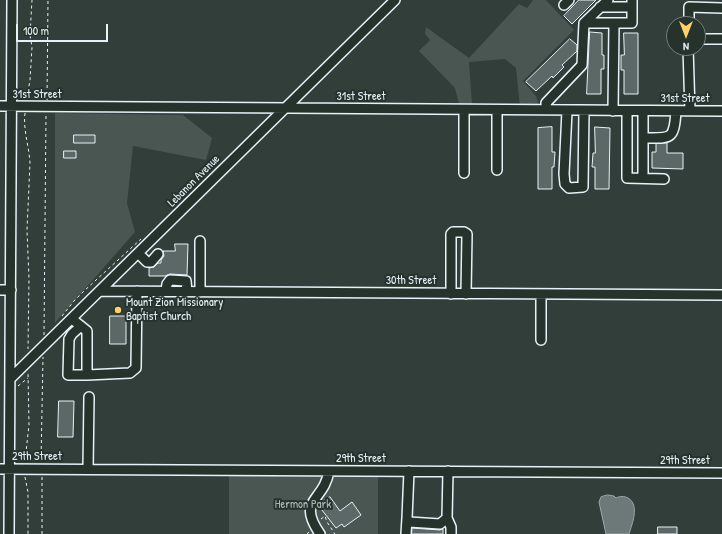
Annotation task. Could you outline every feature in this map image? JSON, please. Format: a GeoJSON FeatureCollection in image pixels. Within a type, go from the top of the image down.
{"type":"FeatureCollection","features":[{"type":"Feature","properties":{"kind":"street"},"geometry":{"type":"LineString","coordinates":[[10,534],[10,469],[13,383],[11,290],[12,0]]}},
{"type":"Feature","properties":{"kind":"street","name":"Lebanon Avenue"},"geometry":{"type":"LineString","coordinates":[[13,383],[72,319],[395,0]]}},
{"type":"Feature","properties":{"kind":"street"},"geometry":{"type":"LineString","coordinates":[[547,110],[546,103],[582,65],[584,23],[608,0]]}},
{"type":"Feature","properties":{"kind":"street"},"geometry":{"type":"LineString","coordinates":[[584,23],[632,23],[632,3],[600,7]]}},
{"type":"Feature","properties":{"kind":"street"},"geometry":{"type":"LineString","coordinates":[[689,16],[689,3],[722,8]]}},
{"type":"Feature","properties":{"kind":"street"},"geometry":{"type":"LineString","coordinates":[[613,111],[614,23]]}},
{"type":"Feature","properties":{"kind":"street"},"geometry":{"type":"LineString","coordinates":[[706,39],[722,39]]}},
{"type":"Feature","properties":{"kind":"street"},"geometry":{"type":"LineString","coordinates":[[688,56],[690,111]]}},
{"type":"Feature","properties":{"kind":"street","name":"31st Street"},"geometry":{"type":"LineString","coordinates":[[0,106],[722,111]]}},
{"type":"Feature","properties":{"kind":"street"},"geometry":{"type":"LineString","coordinates":[[464,110],[464,173]]}},
{"type":"Feature","properties":{"kind":"street"},"geometry":{"type":"LineString","coordinates":[[497,110],[497,170]]}},
{"type":"Feature","properties":{"kind":"street"},"geometry":{"type":"LineString","coordinates":[[567,110],[564,174],[565,184],[569,188],[583,187],[584,111]]}},
{"type":"Feature","properties":{"kind":"street"},"geometry":{"type":"LineString","coordinates":[[627,111],[627,178],[664,179]]}},
{"type":"Feature","properties":{"kind":"street"},"geometry":{"type":"LineString","coordinates":[[643,111],[643,178]]}},
{"type":"Feature","properties":{"kind":"street"},"geometry":{"type":"LineString","coordinates":[[643,138],[667,138],[671,135],[675,127],[676,111]]}},
{"type":"Feature","properties":{"kind":"street"},"geometry":{"type":"LineString","coordinates":[[451,294],[451,234],[454,232],[464,232],[466,234],[466,294]]}},
{"type":"Feature","properties":{"kind":"street"},"geometry":{"type":"LineString","coordinates":[[200,241],[200,292]]}},
{"type":"Feature","properties":{"kind":"street"},"geometry":{"type":"LineString","coordinates":[[138,253],[148,262],[151,262],[158,254]]}},
{"type":"Feature","properties":{"kind":"street"},"geometry":{"type":"LineString","coordinates":[[0,290],[11,290]]}},
{"type":"Feature","properties":{"kind":"street","name":"30th Street"},"geometry":{"type":"LineString","coordinates":[[100,291],[722,295]]}},
{"type":"Feature","properties":{"kind":"street"},"geometry":{"type":"LineString","coordinates":[[81,326],[69,338],[68,375],[130,373],[135,369],[137,291]]}},
{"type":"Feature","properties":{"kind":"street"},"geometry":{"type":"LineString","coordinates":[[541,294],[541,340]]}},
{"type":"Feature","properties":{"kind":"street"},"geometry":{"type":"LineString","coordinates":[[72,319],[87,331],[87,375]]}},
{"type":"Feature","properties":{"kind":"street"},"geometry":{"type":"LineString","coordinates":[[88,397],[88,469]]}},
{"type":"Feature","properties":{"kind":"street","name":"29th Street"},"geometry":{"type":"LineString","coordinates":[[0,469],[722,473]]}},
{"type":"Feature","properties":{"kind":"street"},"geometry":{"type":"LineString","coordinates":[[320,534],[313,524],[310,515],[311,504],[327,481],[329,470]]}},
{"type":"Feature","properties":{"kind":"street"},"geometry":{"type":"LineString","coordinates":[[406,534],[409,471]]}},
{"type":"Feature","properties":{"kind":"street"},"geometry":{"type":"LineString","coordinates":[[448,471],[447,518],[451,526],[452,534]]}},
{"type":"Feature","properties":{"kind":"street"},"geometry":{"type":"LineString","coordinates":[[407,518],[409,522],[414,523],[440,524],[447,518]]}},
{"type":"Feature","properties":{"kind":"path"},"geometry":{"type":"LineString","coordinates":[[27,100],[32,47],[30,35],[32,0]]}},
{"type":"Feature","properties":{"kind":"path"},"geometry":{"type":"LineString","coordinates":[[47,102],[48,0]]}},
{"type":"Feature","properties":{"kind":"path"},"geometry":{"type":"LineString","coordinates":[[25,111],[24,125],[30,163],[27,230],[29,279],[28,350]]}},
{"type":"Feature","properties":{"kind":"path"},"geometry":{"type":"LineString","coordinates":[[46,112],[44,338],[47,335]]}},
{"type":"Feature","properties":{"kind":"path"},"geometry":{"type":"LineString","coordinates":[[174,206],[192,186],[208,173]]}},
{"type":"Feature","properties":{"kind":"path"},"geometry":{"type":"LineString","coordinates":[[62,317],[84,291],[111,267],[131,246],[143,238]]}},
{"type":"Feature","properties":{"kind":"path"},"geometry":{"type":"LineString","coordinates":[[41,463],[43,356]]}},
{"type":"Feature","properties":{"kind":"path"},"geometry":{"type":"LineString","coordinates":[[25,464],[29,424],[28,371]]}},
{"type":"Feature","properties":{"kind":"path"},"geometry":{"type":"LineString","coordinates":[[13,383],[28,378]]}},
{"type":"Feature","properties":{"kind":"path"},"geometry":{"type":"LineString","coordinates":[[24,473],[28,492],[28,534]]}},
{"type":"Feature","properties":{"kind":"path"},"geometry":{"type":"LineString","coordinates":[[42,473],[42,534]]}},
{"type":"Feature","properties":{"kind":"path"},"geometry":{"type":"LineString","coordinates":[[313,524],[325,516],[327,522],[336,534]]}},
{"type":"Feature","properties":{"kind":"green space"},"geometry":{"type":"Polygon","coordinates":[[[533,0],[546,0],[574,30],[523,81],[536,96],[539,106],[520,107],[516,68],[505,59],[469,62],[472,104],[459,104],[455,88],[419,51],[430,40],[425,34],[426,27],[469,58],[519,4],[527,8],[533,0]]]}},
{"type":"Feature","properties":{"kind":"green space"},"geometry":{"type":"Polygon","coordinates":[[[55,113],[183,115],[212,138],[206,160],[133,146],[127,203],[135,232],[55,323],[55,113]]]}},
{"type":"Feature","properties":{"kind":"green space","name":"Hermon Park"},"geometry":{"type":"Polygon","coordinates":[[[229,476],[378,476],[378,534],[229,534],[229,476]]]}},
{"type":"Feature","properties":{"kind":"shaded area"},"geometry":{"type":"Polygon","coordinates":[[[608,495],[616,498],[625,497],[632,501],[634,505],[634,515],[629,534],[606,534],[599,502],[601,497],[608,495]]]}},
{"type":"Feature","properties":{"kind":"building"},"geometry":{"type":"Polygon","coordinates":[[[579,0],[596,0],[572,24],[564,16],[579,0]]]}},
{"type":"Feature","properties":{"kind":"building"},"geometry":{"type":"Polygon","coordinates":[[[590,32],[602,33],[602,55],[604,55],[604,69],[601,69],[601,94],[587,94],[590,32]]]}},
{"type":"Feature","properties":{"kind":"building"},"geometry":{"type":"Polygon","coordinates":[[[624,33],[638,33],[638,94],[624,94],[624,70],[621,70],[621,55],[624,55],[624,33]]]}},
{"type":"Feature","properties":{"kind":"building"},"geometry":{"type":"Polygon","coordinates":[[[570,39],[577,45],[577,51],[562,65],[564,67],[553,78],[552,76],[536,91],[526,82],[570,39]]]}},
{"type":"Feature","properties":{"kind":"building"},"geometry":{"type":"Polygon","coordinates":[[[552,127],[552,152],[555,152],[554,167],[552,167],[552,189],[538,189],[538,128],[552,127]]]}},
{"type":"Feature","properties":{"kind":"building"},"geometry":{"type":"Polygon","coordinates":[[[595,127],[610,128],[609,189],[595,189],[595,167],[592,167],[593,153],[595,153],[595,127]]]}},
{"type":"Feature","properties":{"kind":"building"},"geometry":{"type":"Polygon","coordinates":[[[74,135],[95,135],[95,143],[74,143],[74,135]]]}},
{"type":"Feature","properties":{"kind":"building"},"geometry":{"type":"Polygon","coordinates":[[[667,143],[667,153],[683,153],[683,169],[652,168],[652,152],[656,152],[656,144],[667,143]]]}},
{"type":"Feature","properties":{"kind":"building"},"geometry":{"type":"Polygon","coordinates":[[[64,151],[76,151],[76,158],[64,158],[64,151]]]}},
{"type":"Feature","properties":{"kind":"building"},"geometry":{"type":"Polygon","coordinates":[[[175,244],[188,244],[187,275],[170,274],[165,276],[149,276],[149,268],[161,263],[164,256],[163,251],[175,251],[175,244]]]}},
{"type":"Feature","properties":{"kind":"building"},"geometry":{"type":"Polygon","coordinates":[[[110,316],[126,316],[126,344],[110,344],[110,316]]]}},
{"type":"Feature","properties":{"kind":"building"},"geometry":{"type":"Polygon","coordinates":[[[59,401],[74,401],[73,437],[58,437],[59,401]]]}},
{"type":"Feature","properties":{"kind":"building"},"geometry":{"type":"Polygon","coordinates":[[[330,497],[340,511],[352,502],[361,515],[344,527],[342,524],[336,528],[318,505],[330,497]]]}},
{"type":"Feature","properties":{"kind":"building"},"geometry":{"type":"Polygon","coordinates":[[[658,527],[677,527],[677,534],[658,534],[658,527]]]}},
{"type":"Feature","properties":{"kind":"building"},"geometry":{"type":"Polygon","coordinates":[[[412,528],[443,529],[443,534],[412,534],[412,528]]]}},
{"type":"Feature","properties":{"kind":"place","name":"Mount Zion Missionary Baptist Church"},"geometry":{"type":"Point","coordinates":[118,310]}}]}
